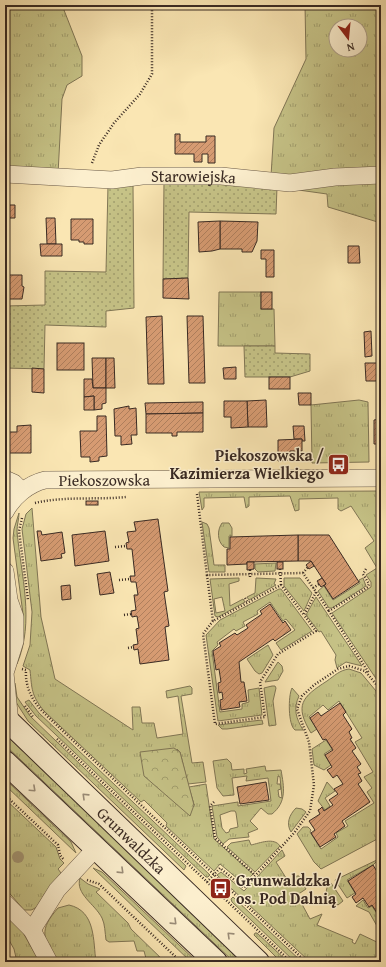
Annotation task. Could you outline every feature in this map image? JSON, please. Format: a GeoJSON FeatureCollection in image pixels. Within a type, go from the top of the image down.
{"type":"FeatureCollection","features":[{"type":"Feature","properties":{"kind":"main road","name":"Grunwaldzka"},"geometry":{"type":"LineString","coordinates":[[8,720],[258,962]]}},
{"type":"Feature","properties":{"kind":"main road","name":"Grunwaldzka"},"geometry":{"type":"LineString","coordinates":[[5,762],[216,962]]}},
{"type":"Feature","properties":{"kind":"street","name":"Starowiejska"},"geometry":{"type":"LineString","coordinates":[[5,174],[112,180],[142,176],[181,174],[222,176],[290,183],[335,177],[381,175]]}},
{"type":"Feature","properties":{"kind":"street","name":"Piekoszowska"},"geometry":{"type":"LineString","coordinates":[[5,512],[27,498],[40,482],[60,480],[381,478]]}},
{"type":"Feature","properties":{"kind":"street"},"geometry":{"type":"LineString","coordinates":[[5,479],[14,483],[27,498]]}},
{"type":"Feature","properties":{"kind":"street"},"geometry":{"type":"LineString","coordinates":[[5,572],[7,606],[15,617],[15,641],[6,673],[8,720]]}},
{"type":"Feature","properties":{"kind":"street"},"geometry":{"type":"LineString","coordinates":[[32,930],[57,890],[96,848]]}},
{"type":"Feature","properties":{"kind":"street"},"geometry":{"type":"LineString","coordinates":[[5,903],[32,930],[49,962]]}},
{"type":"Feature","properties":{"kind":"path"},"geometry":{"type":"LineString","coordinates":[[86,178],[99,145],[114,124],[140,94],[152,74],[152,5]]}},
{"type":"Feature","properties":{"kind":"path"},"geometry":{"type":"LineString","coordinates":[[27,498],[52,500],[134,497]]}},
{"type":"Feature","properties":{"kind":"path"},"geometry":{"type":"LineString","coordinates":[[197,498],[213,621]]}},
{"type":"Feature","properties":{"kind":"path"},"geometry":{"type":"LineString","coordinates":[[23,516],[19,531],[28,605]]}},
{"type":"Feature","properties":{"kind":"path"},"geometry":{"type":"LineString","coordinates":[[114,547],[126,546]]}},
{"type":"Feature","properties":{"kind":"path"},"geometry":{"type":"LineString","coordinates":[[207,575],[250,577],[303,573],[308,567]]}},
{"type":"Feature","properties":{"kind":"path"},"geometry":{"type":"LineString","coordinates":[[280,569],[281,585],[316,631],[278,654],[260,682],[265,717],[215,724],[203,634],[213,621],[281,585]]}},
{"type":"Feature","properties":{"kind":"path"},"geometry":{"type":"LineString","coordinates":[[329,611],[368,587],[370,584],[363,574],[366,569]]}},
{"type":"Feature","properties":{"kind":"path"},"geometry":{"type":"LineString","coordinates":[[250,570],[250,577]]}},
{"type":"Feature","properties":{"kind":"path"},"geometry":{"type":"LineString","coordinates":[[303,573],[381,690]]}},
{"type":"Feature","properties":{"kind":"path"},"geometry":{"type":"LineString","coordinates":[[119,580],[130,579]]}},
{"type":"Feature","properties":{"kind":"path"},"geometry":{"type":"LineString","coordinates":[[313,588],[319,584]]}},
{"type":"Feature","properties":{"kind":"path"},"geometry":{"type":"LineString","coordinates":[[304,615],[316,592]]}},
{"type":"Feature","properties":{"kind":"path"},"geometry":{"type":"LineString","coordinates":[[245,598],[248,603]]}},
{"type":"Feature","properties":{"kind":"path"},"geometry":{"type":"LineString","coordinates":[[124,615],[131,614]]}},
{"type":"Feature","properties":{"kind":"path"},"geometry":{"type":"LineString","coordinates":[[128,648],[134,647]]}},
{"type":"Feature","properties":{"kind":"path"},"geometry":{"type":"LineString","coordinates":[[207,882],[220,868],[244,888],[294,833],[310,811],[314,786],[309,742],[297,709],[302,696],[314,685],[344,667],[352,666],[365,671],[371,677]]}},
{"type":"Feature","properties":{"kind":"path"},"geometry":{"type":"LineString","coordinates":[[19,668],[26,670],[29,693],[43,712],[306,962]]}},
{"type":"Feature","properties":{"kind":"path"},"geometry":{"type":"LineString","coordinates":[[378,687],[381,723]]}},
{"type":"Feature","properties":{"kind":"path"},"geometry":{"type":"LineString","coordinates":[[22,701],[36,720]]}},
{"type":"Feature","properties":{"kind":"path"},"geometry":{"type":"LineString","coordinates":[[56,738],[291,962]]}},
{"type":"Feature","properties":{"kind":"path"},"geometry":{"type":"LineString","coordinates":[[214,802],[210,806],[215,838],[256,875]]}},
{"type":"Feature","properties":{"kind":"green space"},"geometry":{"type":"Polygon","coordinates":[[[5,5],[62,5],[82,56],[82,76],[67,85],[62,99],[58,174],[5,170],[5,5]]]}},
{"type":"Feature","properties":{"kind":"green space"},"geometry":{"type":"Polygon","coordinates":[[[305,5],[381,5],[381,223],[328,207],[327,194],[277,187],[271,176],[274,128],[306,59],[305,5]]]}},
{"type":"Feature","properties":{"kind":"green space"},"geometry":{"type":"Polygon","coordinates":[[[164,181],[277,187],[276,214],[189,212],[188,278],[163,279],[164,181]]]}},
{"type":"Feature","properties":{"kind":"green space"},"geometry":{"type":"Polygon","coordinates":[[[133,184],[134,308],[106,311],[106,327],[45,325],[44,369],[5,368],[5,306],[45,305],[45,271],[106,272],[108,185],[133,184]]]}},
{"type":"Feature","properties":{"kind":"green space"},"geometry":{"type":"Polygon","coordinates":[[[219,292],[261,292],[261,309],[274,309],[275,346],[218,346],[219,292]]]}},
{"type":"Feature","properties":{"kind":"green space"},"geometry":{"type":"Polygon","coordinates":[[[244,346],[275,346],[275,353],[310,354],[310,371],[290,377],[245,377],[244,346]]]}},
{"type":"Feature","properties":{"kind":"green space"},"geometry":{"type":"Polygon","coordinates":[[[359,400],[368,402],[369,462],[312,463],[311,405],[359,400]]]}},
{"type":"Feature","properties":{"kind":"green space"},"geometry":{"type":"Polygon","coordinates":[[[381,491],[381,686],[332,613],[371,587],[371,582],[366,575],[377,568],[365,548],[374,541],[351,506],[341,511],[338,509],[338,498],[299,499],[299,510],[295,511],[290,496],[249,497],[249,506],[246,508],[244,497],[204,498],[204,507],[202,510],[199,492],[381,491]]]}},
{"type":"Feature","properties":{"kind":"green space"},"geometry":{"type":"Polygon","coordinates":[[[32,508],[41,617],[55,679],[133,730],[132,707],[140,707],[142,723],[154,723],[157,738],[183,734],[178,696],[167,698],[166,691],[190,686],[192,688],[192,694],[181,696],[192,763],[203,762],[206,782],[188,784],[180,752],[177,749],[194,805],[189,787],[206,784],[214,839],[253,874],[244,884],[220,864],[214,871],[166,826],[167,823],[144,800],[141,802],[44,711],[34,696],[30,670],[23,666],[30,645],[32,612],[22,529],[26,514],[32,508]]]}},
{"type":"Feature","properties":{"kind":"green space"},"geometry":{"type":"Polygon","coordinates":[[[19,513],[17,531],[24,582],[26,615],[22,648],[17,664],[13,663],[23,614],[13,538],[19,513]]]}},
{"type":"Feature","properties":{"kind":"green space"},"geometry":{"type":"Polygon","coordinates":[[[202,522],[207,524],[209,528],[214,565],[225,565],[225,572],[209,572],[202,522]]]}},
{"type":"Feature","properties":{"kind":"green space"},"geometry":{"type":"Polygon","coordinates":[[[222,523],[229,523],[232,528],[232,536],[229,536],[229,548],[224,547],[219,539],[220,526],[222,523]]]}},
{"type":"Feature","properties":{"kind":"green space"},"geometry":{"type":"Polygon","coordinates":[[[276,563],[275,571],[258,572],[255,569],[255,564],[276,563]]]}},
{"type":"Feature","properties":{"kind":"green space"},"geometry":{"type":"Polygon","coordinates":[[[239,578],[239,581],[229,584],[230,606],[243,599],[245,602],[218,617],[215,616],[210,579],[239,578]],[[222,597],[214,599],[216,613],[225,611],[222,597]]]}},
{"type":"Feature","properties":{"kind":"green space"},"geometry":{"type":"Polygon","coordinates":[[[256,578],[276,579],[274,584],[276,585],[249,600],[247,597],[255,593],[256,578]]]}},
{"type":"Feature","properties":{"kind":"green space"},"geometry":{"type":"Polygon","coordinates":[[[284,578],[300,578],[312,593],[304,611],[284,586],[284,578]]]}},
{"type":"Feature","properties":{"kind":"green space"},"geometry":{"type":"Polygon","coordinates":[[[363,578],[366,586],[332,608],[329,608],[318,591],[324,586],[333,600],[360,583],[359,580],[363,578]]]}},
{"type":"Feature","properties":{"kind":"green space"},"geometry":{"type":"Polygon","coordinates":[[[281,589],[312,631],[281,650],[276,643],[295,630],[286,619],[283,621],[270,602],[257,611],[258,614],[243,622],[245,626],[236,631],[234,629],[217,642],[218,645],[212,651],[220,712],[242,709],[242,704],[249,702],[248,690],[259,688],[262,715],[218,721],[206,635],[220,620],[281,589]]]}},
{"type":"Feature","properties":{"kind":"green space"},"geometry":{"type":"Polygon","coordinates":[[[316,597],[362,666],[346,662],[337,668],[335,660],[336,655],[321,631],[319,632],[306,615],[316,597]]]}},
{"type":"Feature","properties":{"kind":"green space"},"geometry":{"type":"Polygon","coordinates":[[[268,645],[273,655],[262,673],[259,674],[255,671],[247,659],[268,645]]]}},
{"type":"Feature","properties":{"kind":"green space"},"geometry":{"type":"Polygon","coordinates":[[[278,662],[282,666],[283,671],[278,680],[265,682],[278,662]]]}},
{"type":"Feature","properties":{"kind":"green space"},"geometry":{"type":"Polygon","coordinates":[[[349,669],[361,673],[376,691],[381,740],[381,837],[321,869],[314,862],[297,834],[303,827],[308,827],[321,849],[338,837],[336,833],[348,826],[345,821],[374,803],[367,792],[372,788],[364,777],[373,772],[355,742],[362,738],[339,701],[328,710],[323,705],[309,717],[317,729],[311,733],[303,715],[303,702],[306,697],[337,674],[349,669]]]}},
{"type":"Feature","properties":{"kind":"green space"},"geometry":{"type":"Polygon","coordinates":[[[13,681],[15,683],[17,697],[30,716],[186,866],[184,870],[28,721],[14,699],[13,681]]]}},
{"type":"Feature","properties":{"kind":"green space"},"geometry":{"type":"Polygon","coordinates":[[[275,686],[276,688],[273,701],[276,725],[269,726],[264,688],[275,686]]]}},
{"type":"Feature","properties":{"kind":"green space"},"geometry":{"type":"Polygon","coordinates":[[[292,688],[299,696],[296,705],[296,713],[303,730],[295,730],[291,722],[289,703],[292,688]]]}},
{"type":"Feature","properties":{"kind":"green space"},"geometry":{"type":"Polygon","coordinates":[[[29,700],[39,713],[210,875],[206,877],[36,716],[25,702],[29,700]]]}},
{"type":"Feature","properties":{"kind":"green space"},"geometry":{"type":"Polygon","coordinates":[[[262,720],[263,724],[227,729],[222,729],[218,725],[262,720]]]}},
{"type":"Feature","properties":{"kind":"green space"},"geometry":{"type":"Polygon","coordinates":[[[5,734],[245,962],[234,962],[5,745],[5,734]]]}},
{"type":"Feature","properties":{"kind":"green space"},"geometry":{"type":"Polygon","coordinates":[[[326,740],[332,749],[324,754],[331,765],[324,770],[314,765],[312,749],[326,740]]]}},
{"type":"Feature","properties":{"kind":"green space"},"geometry":{"type":"Polygon","coordinates":[[[174,748],[180,752],[194,805],[190,816],[144,776],[140,752],[174,748]]]}},
{"type":"Feature","properties":{"kind":"green space"},"geometry":{"type":"Polygon","coordinates":[[[227,759],[231,763],[232,770],[244,769],[244,774],[247,773],[246,769],[265,766],[266,771],[281,770],[283,794],[282,799],[280,804],[272,814],[268,814],[261,808],[250,821],[258,829],[248,833],[249,837],[229,839],[223,844],[217,837],[212,806],[238,802],[238,806],[271,801],[268,778],[246,781],[247,776],[232,778],[234,795],[223,796],[217,788],[213,761],[227,759]],[[278,776],[277,784],[280,784],[281,789],[278,790],[279,797],[282,798],[280,777],[278,776]],[[235,811],[220,815],[222,828],[226,833],[229,832],[230,829],[238,827],[236,813],[235,811]]]}},
{"type":"Feature","properties":{"kind":"green space"},"geometry":{"type":"Polygon","coordinates":[[[5,779],[71,842],[76,853],[5,785],[5,779]]]}},
{"type":"Feature","properties":{"kind":"green space"},"geometry":{"type":"Polygon","coordinates":[[[327,782],[335,791],[325,798],[330,806],[325,810],[318,801],[327,782]]]}},
{"type":"Feature","properties":{"kind":"green space"},"geometry":{"type":"Polygon","coordinates":[[[5,799],[56,847],[60,859],[64,863],[58,869],[61,873],[48,894],[35,908],[31,910],[24,910],[5,888],[5,799]]]}},
{"type":"Feature","properties":{"kind":"green space"},"geometry":{"type":"Polygon","coordinates":[[[296,808],[302,809],[306,812],[291,832],[289,829],[289,820],[296,808]]]}},
{"type":"Feature","properties":{"kind":"green space"},"geometry":{"type":"Polygon","coordinates":[[[249,840],[251,845],[271,841],[280,846],[255,872],[227,847],[231,843],[249,840]]]}},
{"type":"Feature","properties":{"kind":"green space"},"geometry":{"type":"Polygon","coordinates":[[[282,850],[285,856],[276,862],[288,881],[299,876],[306,889],[297,895],[310,919],[322,914],[317,925],[353,940],[352,942],[355,944],[360,934],[381,944],[381,962],[310,962],[217,875],[221,872],[244,891],[282,850]]]}},
{"type":"Feature","properties":{"kind":"green space"},"geometry":{"type":"Polygon","coordinates":[[[379,859],[373,865],[347,880],[355,893],[347,898],[335,880],[379,859]]]}},
{"type":"Feature","properties":{"kind":"green space"},"geometry":{"type":"Polygon","coordinates":[[[93,868],[102,872],[197,962],[191,962],[93,868]]]}},
{"type":"Feature","properties":{"kind":"green space"},"geometry":{"type":"Polygon","coordinates":[[[80,878],[88,884],[100,889],[96,892],[165,962],[147,962],[144,951],[137,951],[134,941],[109,942],[106,940],[102,918],[86,899],[80,889],[80,878]]]}},
{"type":"Feature","properties":{"kind":"green space"},"geometry":{"type":"Polygon","coordinates":[[[331,883],[343,901],[338,905],[329,898],[326,892],[331,883]]]}},
{"type":"Feature","properties":{"kind":"green space"},"geometry":{"type":"Polygon","coordinates":[[[233,897],[302,962],[295,962],[232,902],[231,899],[233,897]]]}},
{"type":"Feature","properties":{"kind":"green space"},"geometry":{"type":"Polygon","coordinates":[[[363,900],[368,908],[372,906],[381,920],[381,933],[369,912],[356,906],[363,900]]]}},
{"type":"Feature","properties":{"kind":"green space"},"geometry":{"type":"Polygon","coordinates":[[[69,905],[78,908],[89,920],[92,928],[96,962],[55,962],[46,940],[45,929],[58,908],[69,905]]]}},
{"type":"Feature","properties":{"kind":"green space"},"geometry":{"type":"Polygon","coordinates":[[[5,910],[21,929],[39,961],[17,962],[14,949],[5,933],[5,910]]]}},
{"type":"Feature","properties":{"kind":"green space"},"geometry":{"type":"Polygon","coordinates":[[[257,933],[288,962],[281,962],[254,935],[257,933]]]}},
{"type":"Feature","properties":{"kind":"building"},"geometry":{"type":"Polygon","coordinates":[[[175,134],[180,134],[180,142],[206,142],[206,136],[215,136],[215,163],[208,163],[208,154],[202,154],[202,162],[194,162],[194,154],[175,154],[175,134]]]}},
{"type":"Feature","properties":{"kind":"building"},"geometry":{"type":"Polygon","coordinates":[[[5,205],[15,205],[15,218],[5,218],[5,205]]]}},
{"type":"Feature","properties":{"kind":"building"},"geometry":{"type":"Polygon","coordinates":[[[46,218],[55,218],[56,244],[47,244],[46,218]]]}},
{"type":"Feature","properties":{"kind":"building"},"geometry":{"type":"Polygon","coordinates":[[[71,219],[93,219],[93,244],[84,244],[84,242],[79,242],[79,240],[71,240],[71,219]]]}},
{"type":"Feature","properties":{"kind":"building"},"geometry":{"type":"Polygon","coordinates":[[[220,221],[258,222],[257,241],[252,252],[242,252],[242,249],[220,249],[220,221]]]}},
{"type":"Feature","properties":{"kind":"building"},"geometry":{"type":"Polygon","coordinates":[[[220,221],[220,249],[199,252],[198,222],[220,221]]]}},
{"type":"Feature","properties":{"kind":"building"},"geometry":{"type":"Polygon","coordinates":[[[40,244],[62,244],[62,256],[41,256],[40,244]]]}},
{"type":"Feature","properties":{"kind":"building"},"geometry":{"type":"Polygon","coordinates":[[[348,246],[359,246],[360,263],[348,263],[348,246]]]}},
{"type":"Feature","properties":{"kind":"building"},"geometry":{"type":"Polygon","coordinates":[[[261,250],[274,250],[274,277],[266,277],[266,259],[261,259],[261,250]]]}},
{"type":"Feature","properties":{"kind":"building"},"geometry":{"type":"Polygon","coordinates":[[[5,275],[22,275],[22,286],[24,287],[22,299],[9,299],[9,304],[5,304],[5,275]]]}},
{"type":"Feature","properties":{"kind":"building"},"geometry":{"type":"Polygon","coordinates":[[[188,278],[189,299],[163,298],[163,279],[188,278]]]}},
{"type":"Feature","properties":{"kind":"building"},"geometry":{"type":"Polygon","coordinates":[[[261,292],[272,292],[272,309],[261,309],[261,292]]]}},
{"type":"Feature","properties":{"kind":"building"},"geometry":{"type":"Polygon","coordinates":[[[162,316],[164,384],[148,384],[146,317],[162,316]]]}},
{"type":"Feature","properties":{"kind":"building"},"geometry":{"type":"Polygon","coordinates":[[[187,316],[203,316],[205,383],[189,383],[187,316]]]}},
{"type":"Feature","properties":{"kind":"building"},"geometry":{"type":"Polygon","coordinates":[[[371,331],[372,356],[365,357],[364,332],[371,331]]]}},
{"type":"Feature","properties":{"kind":"building"},"geometry":{"type":"Polygon","coordinates":[[[57,343],[84,343],[84,370],[57,370],[57,343]]]}},
{"type":"Feature","properties":{"kind":"building"},"geometry":{"type":"Polygon","coordinates":[[[92,358],[106,358],[106,388],[93,388],[92,358]]]}},
{"type":"Feature","properties":{"kind":"building"},"geometry":{"type":"Polygon","coordinates":[[[106,358],[114,358],[115,388],[106,388],[106,358]]]}},
{"type":"Feature","properties":{"kind":"building"},"geometry":{"type":"Polygon","coordinates":[[[365,363],[377,363],[377,381],[366,381],[365,363]]]}},
{"type":"Feature","properties":{"kind":"building"},"geometry":{"type":"Polygon","coordinates":[[[236,367],[236,379],[224,379],[223,368],[236,367]]]}},
{"type":"Feature","properties":{"kind":"building"},"geometry":{"type":"Polygon","coordinates":[[[32,368],[44,369],[44,393],[32,392],[32,368]]]}},
{"type":"Feature","properties":{"kind":"building"},"geometry":{"type":"Polygon","coordinates":[[[269,377],[290,377],[290,389],[269,389],[269,377]]]}},
{"type":"Feature","properties":{"kind":"building"},"geometry":{"type":"Polygon","coordinates":[[[84,379],[92,379],[93,388],[106,388],[106,403],[102,404],[102,409],[94,410],[94,396],[84,397],[84,379]]]}},
{"type":"Feature","properties":{"kind":"building"},"geometry":{"type":"Polygon","coordinates":[[[298,393],[311,393],[311,405],[299,405],[298,393]]]}},
{"type":"Feature","properties":{"kind":"building"},"geometry":{"type":"Polygon","coordinates":[[[381,395],[381,437],[380,396],[381,395]]]}},
{"type":"Feature","properties":{"kind":"building"},"geometry":{"type":"Polygon","coordinates":[[[94,396],[94,410],[84,410],[84,397],[94,396]]]}},
{"type":"Feature","properties":{"kind":"building"},"geometry":{"type":"Polygon","coordinates":[[[266,400],[267,427],[248,427],[247,401],[266,400]]]}},
{"type":"Feature","properties":{"kind":"building"},"geometry":{"type":"Polygon","coordinates":[[[224,401],[247,401],[248,427],[231,428],[231,417],[224,417],[224,401]]]}},
{"type":"Feature","properties":{"kind":"building"},"geometry":{"type":"Polygon","coordinates":[[[203,402],[203,413],[146,414],[145,403],[203,402]]]}},
{"type":"Feature","properties":{"kind":"building"},"geometry":{"type":"Polygon","coordinates":[[[129,406],[129,409],[136,408],[137,435],[131,435],[132,444],[121,445],[121,436],[115,436],[114,409],[129,406]]]}},
{"type":"Feature","properties":{"kind":"building"},"geometry":{"type":"Polygon","coordinates":[[[203,413],[203,432],[177,432],[177,436],[172,436],[172,433],[146,433],[146,414],[203,413]]]}},
{"type":"Feature","properties":{"kind":"building"},"geometry":{"type":"Polygon","coordinates":[[[97,416],[106,416],[107,456],[99,457],[99,461],[90,462],[90,457],[81,457],[80,431],[97,431],[97,416]]]}},
{"type":"Feature","properties":{"kind":"building"},"geometry":{"type":"Polygon","coordinates":[[[380,419],[381,444],[374,444],[374,420],[380,419]]]}},
{"type":"Feature","properties":{"kind":"building"},"geometry":{"type":"Polygon","coordinates":[[[31,425],[31,453],[8,453],[8,458],[5,458],[5,432],[17,432],[17,426],[31,425]]]}},
{"type":"Feature","properties":{"kind":"building"},"geometry":{"type":"Polygon","coordinates":[[[293,426],[304,426],[305,441],[302,441],[302,439],[294,439],[293,426]]]}},
{"type":"Feature","properties":{"kind":"building"},"geometry":{"type":"Polygon","coordinates":[[[302,439],[302,451],[290,451],[291,460],[278,461],[278,440],[302,439]]]}},
{"type":"Feature","properties":{"kind":"building"},"geometry":{"type":"Polygon","coordinates":[[[86,501],[98,501],[98,505],[86,505],[86,501]]]}},
{"type":"Feature","properties":{"kind":"building"},"geometry":{"type":"Polygon","coordinates":[[[158,519],[168,591],[164,592],[169,626],[165,627],[169,660],[140,664],[138,649],[134,650],[133,645],[138,644],[136,629],[139,628],[137,616],[132,617],[131,611],[136,610],[134,595],[138,595],[136,582],[131,582],[130,576],[135,576],[132,549],[127,549],[126,543],[129,542],[127,532],[136,531],[134,522],[158,519]]]}},
{"type":"Feature","properties":{"kind":"building"},"geometry":{"type":"Polygon","coordinates":[[[37,531],[41,531],[42,535],[62,532],[65,553],[61,554],[62,558],[41,561],[37,531]]]}},
{"type":"Feature","properties":{"kind":"building"},"geometry":{"type":"Polygon","coordinates":[[[105,531],[109,561],[75,566],[72,535],[105,531]]]}},
{"type":"Feature","properties":{"kind":"building"},"geometry":{"type":"Polygon","coordinates":[[[298,535],[329,535],[359,582],[333,599],[324,585],[326,584],[311,561],[298,561],[298,535]]]}},
{"type":"Feature","properties":{"kind":"building"},"geometry":{"type":"Polygon","coordinates":[[[298,535],[298,561],[247,562],[247,564],[227,565],[227,549],[230,549],[230,537],[298,535]]]}},
{"type":"Feature","properties":{"kind":"building"},"geometry":{"type":"Polygon","coordinates":[[[311,561],[314,566],[309,569],[306,565],[311,561]]]}},
{"type":"Feature","properties":{"kind":"building"},"geometry":{"type":"Polygon","coordinates":[[[247,562],[254,562],[254,569],[247,570],[247,562]]]}},
{"type":"Feature","properties":{"kind":"building"},"geometry":{"type":"Polygon","coordinates":[[[277,562],[283,562],[283,569],[277,569],[277,562]]]}},
{"type":"Feature","properties":{"kind":"building"},"geometry":{"type":"Polygon","coordinates":[[[110,572],[114,593],[100,595],[97,574],[110,572]]]}},
{"type":"Feature","properties":{"kind":"building"},"geometry":{"type":"Polygon","coordinates":[[[322,578],[326,584],[321,587],[317,581],[322,578]]]}},
{"type":"Feature","properties":{"kind":"building"},"geometry":{"type":"Polygon","coordinates":[[[70,585],[71,599],[62,600],[61,586],[70,585]]]}},
{"type":"Feature","properties":{"kind":"building"},"geometry":{"type":"Polygon","coordinates":[[[270,604],[283,623],[285,621],[291,630],[275,641],[273,639],[239,662],[241,682],[244,682],[247,701],[239,702],[240,707],[221,710],[220,700],[223,699],[222,692],[219,693],[218,683],[221,682],[219,669],[216,670],[213,651],[221,646],[219,643],[235,633],[237,635],[248,628],[246,625],[262,614],[260,611],[270,604]]]}},
{"type":"Feature","properties":{"kind":"building"},"geometry":{"type":"Polygon","coordinates":[[[340,703],[346,712],[343,715],[352,729],[349,732],[352,738],[350,739],[356,748],[352,751],[361,764],[357,767],[361,773],[358,774],[362,781],[358,784],[370,802],[342,821],[345,826],[334,834],[336,837],[320,847],[311,833],[315,830],[309,821],[320,814],[318,810],[322,807],[324,811],[333,805],[329,800],[338,794],[334,789],[343,784],[337,775],[333,778],[327,770],[332,767],[325,755],[333,750],[326,739],[323,740],[310,718],[318,712],[321,716],[340,703]]]}},
{"type":"Feature","properties":{"kind":"building"},"geometry":{"type":"Polygon","coordinates":[[[266,782],[269,800],[240,804],[237,787],[266,782]]]}},
{"type":"Feature","properties":{"kind":"building"},"geometry":{"type":"Polygon","coordinates":[[[373,865],[381,878],[381,919],[372,905],[369,907],[363,898],[356,903],[352,897],[356,894],[348,881],[373,865]]]}},
{"type":"Feature","properties":{"kind":"building"},"geometry":{"type":"Polygon","coordinates":[[[218,885],[227,894],[224,896],[215,887],[218,885]]]}},
{"type":"Feature","properties":{"kind":"place","name":"Piekoszowska / Kazimierza Wielkiego"},"geometry":{"type":"Point","coordinates":[339,464]}},
{"type":"Feature","properties":{"kind":"place","name":"Grunwaldzka / os. Pod Dalnią"},"geometry":{"type":"Point","coordinates":[220,889]}}]}
